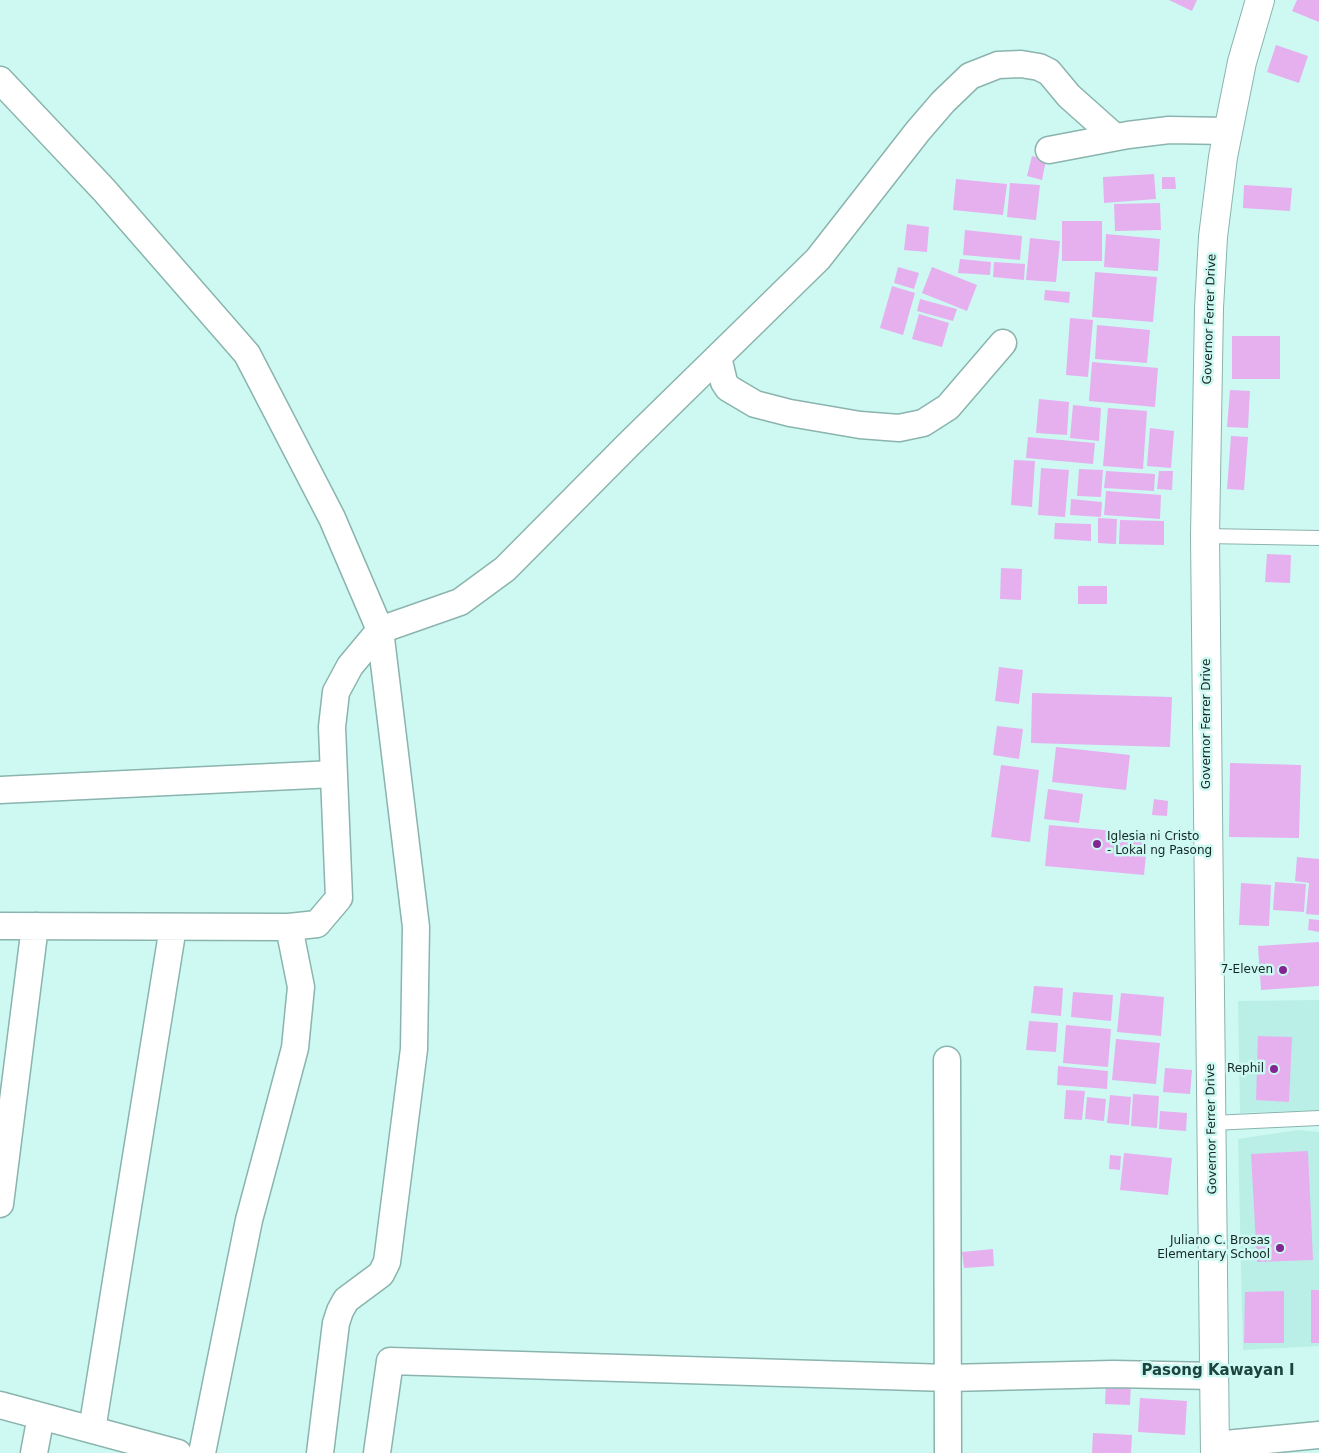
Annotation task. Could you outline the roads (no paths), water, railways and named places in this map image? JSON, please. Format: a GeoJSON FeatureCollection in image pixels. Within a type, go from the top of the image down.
{"type":"FeatureCollection","features":[{"type":"Feature","properties":{"kind":"main road","name":"Governor Ferrer Drive"},"geometry":{"type":"LineString","coordinates":[[1215,1449],[1206,536],[1209,308],[1213,237],[1227,130],[1242,62],[1260,0]]}},
{"type":"Feature","properties":{"kind":"street"},"geometry":{"type":"LineString","coordinates":[[0,926],[289,927],[317,924],[339,898],[332,727],[336,692],[350,666],[380,630],[460,602],[505,569],[818,259],[924,124],[970,76],[998,65],[1021,64],[1039,67],[1049,72],[1069,96],[1114,137]]}},
{"type":"Feature","properties":{"kind":"street"},"geometry":{"type":"LineString","coordinates":[[0,80],[104,190],[247,354],[332,518],[380,630],[416,927],[414,1049],[388,1262],[381,1274],[346,1300],[340,1311],[336,1323],[320,1453]]}},
{"type":"Feature","properties":{"kind":"street"},"geometry":{"type":"LineString","coordinates":[[1049,150],[1114,137],[1184,128],[1227,130]]}},
{"type":"Feature","properties":{"kind":"street"},"geometry":{"type":"LineString","coordinates":[[718,357],[724,382],[728,388],[755,404],[860,425],[899,428],[923,423],[948,407],[1003,343]]}},
{"type":"Feature","properties":{"kind":"street"},"geometry":{"type":"LineString","coordinates":[[0,790],[334,774]]}},
{"type":"Feature","properties":{"kind":"street"},"geometry":{"type":"LineString","coordinates":[[0,1204],[35,926]]}},
{"type":"Feature","properties":{"kind":"street"},"geometry":{"type":"LineString","coordinates":[[92,1430],[173,927]]}},
{"type":"Feature","properties":{"kind":"street"},"geometry":{"type":"LineString","coordinates":[[202,1453],[249,1220],[295,1048],[301,987],[289,927]]}},
{"type":"Feature","properties":{"kind":"street"},"geometry":{"type":"LineString","coordinates":[[947,1060],[948,1453]]}},
{"type":"Feature","properties":{"kind":"street"},"geometry":{"type":"LineString","coordinates":[[377,1453],[390,1361],[948,1378],[1113,1374],[1214,1376]]}},
{"type":"Feature","properties":{"kind":"street"},"geometry":{"type":"LineString","coordinates":[[0,1405],[178,1453]]}},
{"type":"Feature","properties":{"kind":"street"},"geometry":{"type":"LineString","coordinates":[[34,1453],[41,1416]]}},
{"type":"Feature","properties":{"kind":"street"},"geometry":{"type":"LineString","coordinates":[[1215,1449],[1319,1435]]}},
{"type":"Feature","properties":{"kind":"lane"},"geometry":{"type":"LineString","coordinates":[[1206,536],[1319,538]]}},
{"type":"Feature","properties":{"kind":"lane"},"geometry":{"type":"LineString","coordinates":[[1212,1123],[1319,1118]]}},
{"type":"Feature","properties":{"kind":"place","name":"Iglesia ni Cristo - Lokal ng Pasong"},"geometry":{"type":"Point","coordinates":[1097,844]}},
{"type":"Feature","properties":{"kind":"place","name":"7-Eleven"},"geometry":{"type":"Point","coordinates":[1283,970]}},
{"type":"Feature","properties":{"kind":"place","name":"Rephil"},"geometry":{"type":"Point","coordinates":[1274,1069]}},
{"type":"Feature","properties":{"kind":"place","name":"Juliano C. Brosas Elementary School"},"geometry":{"type":"Point","coordinates":[1280,1248]}},
{"type":"Feature","properties":{"kind":"district","name":"Pasong Kawayan I"},"geometry":{"type":"Point","coordinates":[1218,1371]}}]}
